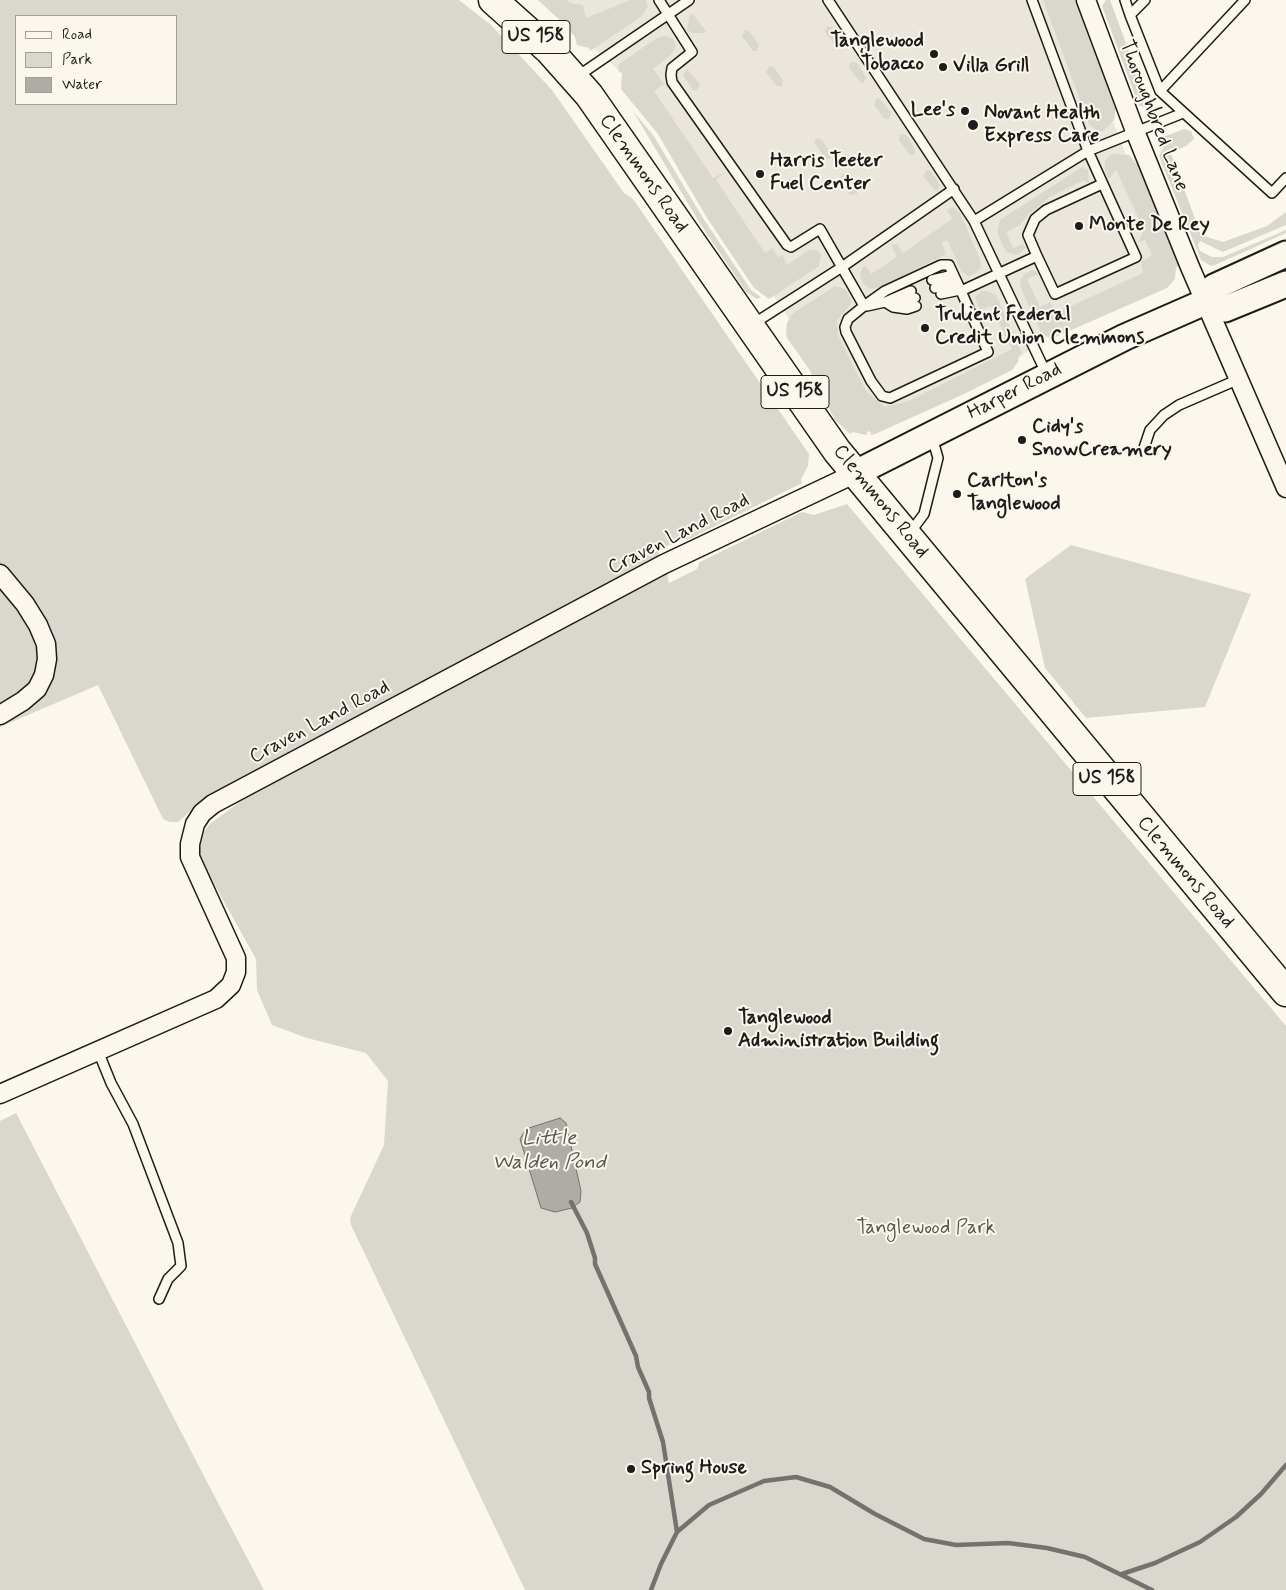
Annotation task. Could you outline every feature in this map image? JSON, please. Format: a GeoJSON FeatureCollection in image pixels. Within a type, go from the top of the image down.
{"type":"FeatureCollection","features":[{"type":"Feature","properties":{"kind":"main road","name":"Clemmons Road"},"geometry":{"type":"LineString","coordinates":[[493,0],[549,50],[575,78],[854,474],[908,535],[1286,992]]}},
{"type":"Feature","properties":{"kind":"main road","name":"Harper Road"},"geometry":{"type":"LineString","coordinates":[[854,474],[1125,337],[1205,302],[1214,287],[1286,254]]}},
{"type":"Feature","properties":{"kind":"main road"},"geometry":{"type":"LineString","coordinates":[[1205,302],[1225,309],[1286,284]]}},
{"type":"Feature","properties":{"kind":"street","name":"Thoroughbred Lane"},"geometry":{"type":"LineString","coordinates":[[1086,0],[1135,131],[1205,302],[1286,488]]}},
{"type":"Feature","properties":{"kind":"street","name":"Craven Land Road"},"geometry":{"type":"LineString","coordinates":[[0,1094],[216,999],[231,985],[236,972],[236,958],[190,857],[190,844],[195,824],[202,813],[212,804],[664,564],[854,474]]}},
{"type":"Feature","properties":{"kind":"street"},"geometry":{"type":"LineString","coordinates":[[0,574],[25,604],[38,625],[46,644],[47,659],[44,675],[37,689],[23,701],[0,714]]}},
{"type":"Feature","properties":{"kind":"lane"},"geometry":{"type":"LineString","coordinates":[[659,0],[692,52],[672,68],[670,75],[677,89],[787,245],[791,247],[820,229],[864,306]]}},
{"type":"Feature","properties":{"kind":"lane"},"geometry":{"type":"LineString","coordinates":[[575,78],[689,0]]}},
{"type":"Feature","properties":{"kind":"lane"},"geometry":{"type":"LineString","coordinates":[[828,0],[974,221],[1047,376]]}},
{"type":"Feature","properties":{"kind":"lane"},"geometry":{"type":"LineString","coordinates":[[1032,0],[1088,151],[1136,256],[1055,294],[1028,235],[1030,225],[1046,210],[1102,184]]}},
{"type":"Feature","properties":{"kind":"lane"},"geometry":{"type":"LineString","coordinates":[[1125,0],[1160,91],[1272,193],[1286,178]]}},
{"type":"Feature","properties":{"kind":"lane"},"geometry":{"type":"LineString","coordinates":[[1130,15],[1145,0]]}},
{"type":"Feature","properties":{"kind":"lane"},"geometry":{"type":"LineString","coordinates":[[1160,91],[1245,0]]}},
{"type":"Feature","properties":{"kind":"lane"},"geometry":{"type":"LineString","coordinates":[[974,221],[1088,151],[1183,112]]}},
{"type":"Feature","properties":{"kind":"lane"},"geometry":{"type":"LineString","coordinates":[[749,327],[842,267],[954,189]]}},
{"type":"Feature","properties":{"kind":"lane"},"geometry":{"type":"LineString","coordinates":[[958,284],[936,287],[998,275],[1037,256]]}},
{"type":"Feature","properties":{"kind":"lane"},"geometry":{"type":"LineString","coordinates":[[941,265],[949,265],[988,352],[890,398],[878,393],[870,381],[846,332],[846,322],[864,306],[885,292],[941,265]]}},
{"type":"Feature","properties":{"kind":"lane"},"geometry":{"type":"LineString","coordinates":[[864,306],[886,302],[914,298],[907,309],[893,306],[886,302]]}},
{"type":"Feature","properties":{"kind":"lane"},"geometry":{"type":"LineString","coordinates":[[1144,448],[1150,430],[1164,415],[1179,405],[1239,378]]}},
{"type":"Feature","properties":{"kind":"lane"},"geometry":{"type":"LineString","coordinates":[[908,535],[924,514],[938,458],[931,434]]}},
{"type":"Feature","properties":{"kind":"lane"},"geometry":{"type":"LineString","coordinates":[[98,1051],[111,1083],[133,1124],[178,1243],[181,1266],[168,1279],[158,1299]]}},
{"type":"Feature","properties":{"kind":"shaded area"},"geometry":{"type":"Polygon","coordinates":[[[540,0],[1066,0],[1172,274],[1053,332],[1007,367],[858,423],[631,81],[540,0]]]}},
{"type":"Feature","properties":{"kind":"green space"},"geometry":{"type":"Polygon","coordinates":[[[0,0],[459,0],[491,25],[552,90],[624,193],[633,199],[809,454],[808,466],[801,479],[802,483],[687,540],[685,537],[659,550],[659,557],[564,610],[196,806],[178,822],[170,822],[163,819],[98,685],[0,727],[0,0]]]}},
{"type":"Feature","properties":{"kind":"green space"},"geometry":{"type":"Polygon","coordinates":[[[538,0],[567,0],[570,3],[583,5],[586,18],[631,0],[646,0],[648,6],[642,16],[590,51],[589,48],[577,45],[575,37],[564,24],[538,0]]]}},
{"type":"Feature","properties":{"kind":"green space"},"geometry":{"type":"Polygon","coordinates":[[[1043,0],[1076,0],[1116,106],[1114,120],[1103,131],[1099,132],[1089,124],[1043,0]]]}},
{"type":"Feature","properties":{"kind":"green space"},"geometry":{"type":"Polygon","coordinates":[[[1106,0],[1110,0],[1136,70],[1137,89],[1147,100],[1153,112],[1149,114],[1146,107],[1139,106],[1102,6],[1106,0]]]}},
{"type":"Feature","properties":{"kind":"green space"},"geometry":{"type":"Polygon","coordinates":[[[692,13],[706,31],[705,33],[692,33],[687,30],[692,13]]]}},
{"type":"Feature","properties":{"kind":"green space"},"geometry":{"type":"Polygon","coordinates":[[[827,26],[832,27],[841,41],[840,47],[836,47],[825,32],[827,26]]]}},
{"type":"Feature","properties":{"kind":"green space"},"geometry":{"type":"Polygon","coordinates":[[[745,30],[749,31],[759,45],[757,51],[753,51],[742,36],[745,30]]]}},
{"type":"Feature","properties":{"kind":"green space"},"geometry":{"type":"Polygon","coordinates":[[[665,36],[673,39],[676,46],[670,56],[653,69],[664,84],[654,91],[713,178],[725,172],[716,180],[765,253],[775,246],[773,250],[778,257],[782,255],[787,265],[809,250],[816,250],[821,254],[819,266],[769,299],[754,288],[707,218],[658,134],[621,89],[622,73],[619,72],[618,65],[657,38],[665,36]]]}},
{"type":"Feature","properties":{"kind":"green space"},"geometry":{"type":"Polygon","coordinates":[[[852,62],[857,63],[866,77],[864,83],[861,83],[849,68],[849,64],[852,62]]]}},
{"type":"Feature","properties":{"kind":"green space"},"geometry":{"type":"Polygon","coordinates":[[[770,66],[774,67],[783,81],[782,86],[777,86],[766,72],[770,66]]]}},
{"type":"Feature","properties":{"kind":"green space"},"geometry":{"type":"Polygon","coordinates":[[[687,69],[700,84],[697,91],[693,90],[683,75],[687,69]]]}},
{"type":"Feature","properties":{"kind":"green space"},"geometry":{"type":"Polygon","coordinates":[[[877,98],[881,100],[891,113],[889,119],[885,119],[874,105],[877,98]]]}},
{"type":"Feature","properties":{"kind":"green space"},"geometry":{"type":"Polygon","coordinates":[[[633,111],[653,135],[703,218],[751,290],[761,297],[757,299],[746,292],[699,222],[633,111]]]}},
{"type":"Feature","properties":{"kind":"green space"},"geometry":{"type":"Polygon","coordinates":[[[1184,129],[1191,131],[1194,139],[1186,146],[1171,153],[1201,235],[1223,242],[1267,226],[1286,212],[1286,225],[1223,252],[1200,241],[1198,245],[1200,251],[1212,257],[1223,257],[1286,230],[1286,233],[1215,265],[1211,266],[1201,260],[1159,156],[1163,148],[1158,139],[1184,129]]]}},
{"type":"Feature","properties":{"kind":"green space"},"geometry":{"type":"Polygon","coordinates":[[[902,134],[906,135],[915,149],[914,155],[910,155],[899,140],[899,136],[902,134]]]}},
{"type":"Feature","properties":{"kind":"green space"},"geometry":{"type":"Polygon","coordinates":[[[817,138],[822,140],[831,154],[830,159],[825,158],[814,142],[817,138]]]}},
{"type":"Feature","properties":{"kind":"green space"},"geometry":{"type":"Polygon","coordinates":[[[1112,154],[1129,155],[1139,166],[1180,266],[1176,267],[1175,279],[1167,288],[1051,339],[1046,336],[1043,337],[1021,288],[1020,281],[1024,274],[1032,270],[1037,272],[1038,274],[1027,279],[1040,307],[1050,302],[1056,313],[1143,273],[1141,262],[1152,255],[1145,240],[1138,242],[1144,230],[1116,170],[1109,179],[1105,170],[1105,160],[1112,154]]]}},
{"type":"Feature","properties":{"kind":"green space"},"geometry":{"type":"Polygon","coordinates":[[[1082,167],[1088,170],[1089,184],[1084,180],[1050,197],[1029,214],[1020,225],[1006,232],[1013,248],[1023,244],[1026,248],[1017,255],[1006,252],[997,232],[1000,220],[1082,167]]]}},
{"type":"Feature","properties":{"kind":"green space"},"geometry":{"type":"Polygon","coordinates":[[[926,170],[931,171],[940,185],[938,191],[935,191],[923,176],[926,170]]]}},
{"type":"Feature","properties":{"kind":"green space"},"geometry":{"type":"Polygon","coordinates":[[[842,174],[847,174],[857,189],[857,194],[850,195],[840,179],[842,174]]]}},
{"type":"Feature","properties":{"kind":"green space"},"geometry":{"type":"Polygon","coordinates":[[[953,207],[960,213],[980,259],[981,267],[976,273],[968,276],[962,272],[947,240],[942,243],[946,254],[878,288],[870,289],[863,283],[860,275],[862,268],[866,266],[871,274],[897,257],[891,245],[897,244],[903,253],[952,219],[947,210],[953,207]]]}},
{"type":"Feature","properties":{"kind":"green space"},"geometry":{"type":"Polygon","coordinates":[[[835,286],[845,289],[851,299],[851,304],[837,320],[838,335],[866,391],[885,407],[909,401],[1012,349],[991,306],[980,310],[975,297],[981,291],[987,291],[996,295],[1022,354],[1019,355],[1018,362],[1012,370],[964,394],[875,434],[871,435],[870,431],[867,432],[867,435],[852,432],[850,434],[835,420],[809,369],[787,338],[786,331],[787,323],[792,314],[835,286]]]}},
{"type":"Feature","properties":{"kind":"green space","name":"Tanglewood Park"},"geometry":{"type":"Polygon","coordinates":[[[847,504],[1286,1026],[1286,1590],[525,1590],[351,1225],[350,1218],[384,1145],[388,1081],[366,1053],[307,1038],[272,1025],[257,990],[256,959],[199,857],[198,839],[210,824],[248,796],[545,635],[667,574],[669,583],[697,569],[700,562],[802,512],[814,515],[847,504]]]}},
{"type":"Feature","properties":{"kind":"green space"},"geometry":{"type":"Polygon","coordinates":[[[1071,545],[1251,594],[1205,707],[1086,718],[1045,668],[1025,579],[1071,545]]]}},
{"type":"Feature","properties":{"kind":"green space"},"geometry":{"type":"Polygon","coordinates":[[[16,1113],[264,1590],[0,1590],[0,1121],[16,1113]]]}},
{"type":"Feature","properties":{"kind":"water","name":"Little Walden Pond"},"geometry":{"type":"Polygon","coordinates":[[[560,1118],[566,1123],[581,1191],[580,1202],[572,1208],[555,1212],[541,1208],[520,1139],[526,1129],[560,1118]]]}},
{"type":"Feature","properties":{"kind":"waterway"},"geometry":{"type":"LineString","coordinates":[[571,1202],[587,1233],[595,1264],[636,1356],[638,1367],[649,1392],[649,1398],[663,1442],[677,1532]]}},
{"type":"Feature","properties":{"kind":"waterway"},"geometry":{"type":"LineString","coordinates":[[1122,1574],[1155,1563],[1200,1542],[1236,1517],[1261,1494],[1286,1465]]}},
{"type":"Feature","properties":{"kind":"waterway"},"geometry":{"type":"LineString","coordinates":[[651,1590],[661,1564],[677,1532],[709,1505],[764,1481],[796,1477],[830,1487],[875,1514],[924,1539],[956,1545],[1008,1543],[1047,1548],[1085,1557],[1152,1590]]}},
{"type":"Feature","properties":{"kind":"place","name":"Tanglewood Tobacco"},"geometry":{"type":"Point","coordinates":[934,54]}},
{"type":"Feature","properties":{"kind":"place","name":"Villa Grill"},"geometry":{"type":"Point","coordinates":[943,67]}},
{"type":"Feature","properties":{"kind":"place","name":"Lee's"},"geometry":{"type":"Point","coordinates":[965,111]}},
{"type":"Feature","properties":{"kind":"place","name":"Novant Health Express Care"},"geometry":{"type":"Point","coordinates":[973,125]}},
{"type":"Feature","properties":{"kind":"place","name":"Harris Teeter Fuel Center"},"geometry":{"type":"Point","coordinates":[760,174]}},
{"type":"Feature","properties":{"kind":"place","name":"Monte De Rey"},"geometry":{"type":"Point","coordinates":[1079,226]}},
{"type":"Feature","properties":{"kind":"place","name":"Trulient Federal Credit Union Clemmons"},"geometry":{"type":"Point","coordinates":[925,328]}},
{"type":"Feature","properties":{"kind":"place","name":"Cidy's SnowCreamery"},"geometry":{"type":"Point","coordinates":[1022,440]}},
{"type":"Feature","properties":{"kind":"place","name":"Carlton's Tanglewood"},"geometry":{"type":"Point","coordinates":[957,494]}},
{"type":"Feature","properties":{"kind":"place","name":"Tanglewood Administration Building"},"geometry":{"type":"Point","coordinates":[728,1031]}},
{"type":"Feature","properties":{"kind":"place","name":"Spring House"},"geometry":{"type":"Point","coordinates":[631,1469]}}]}
